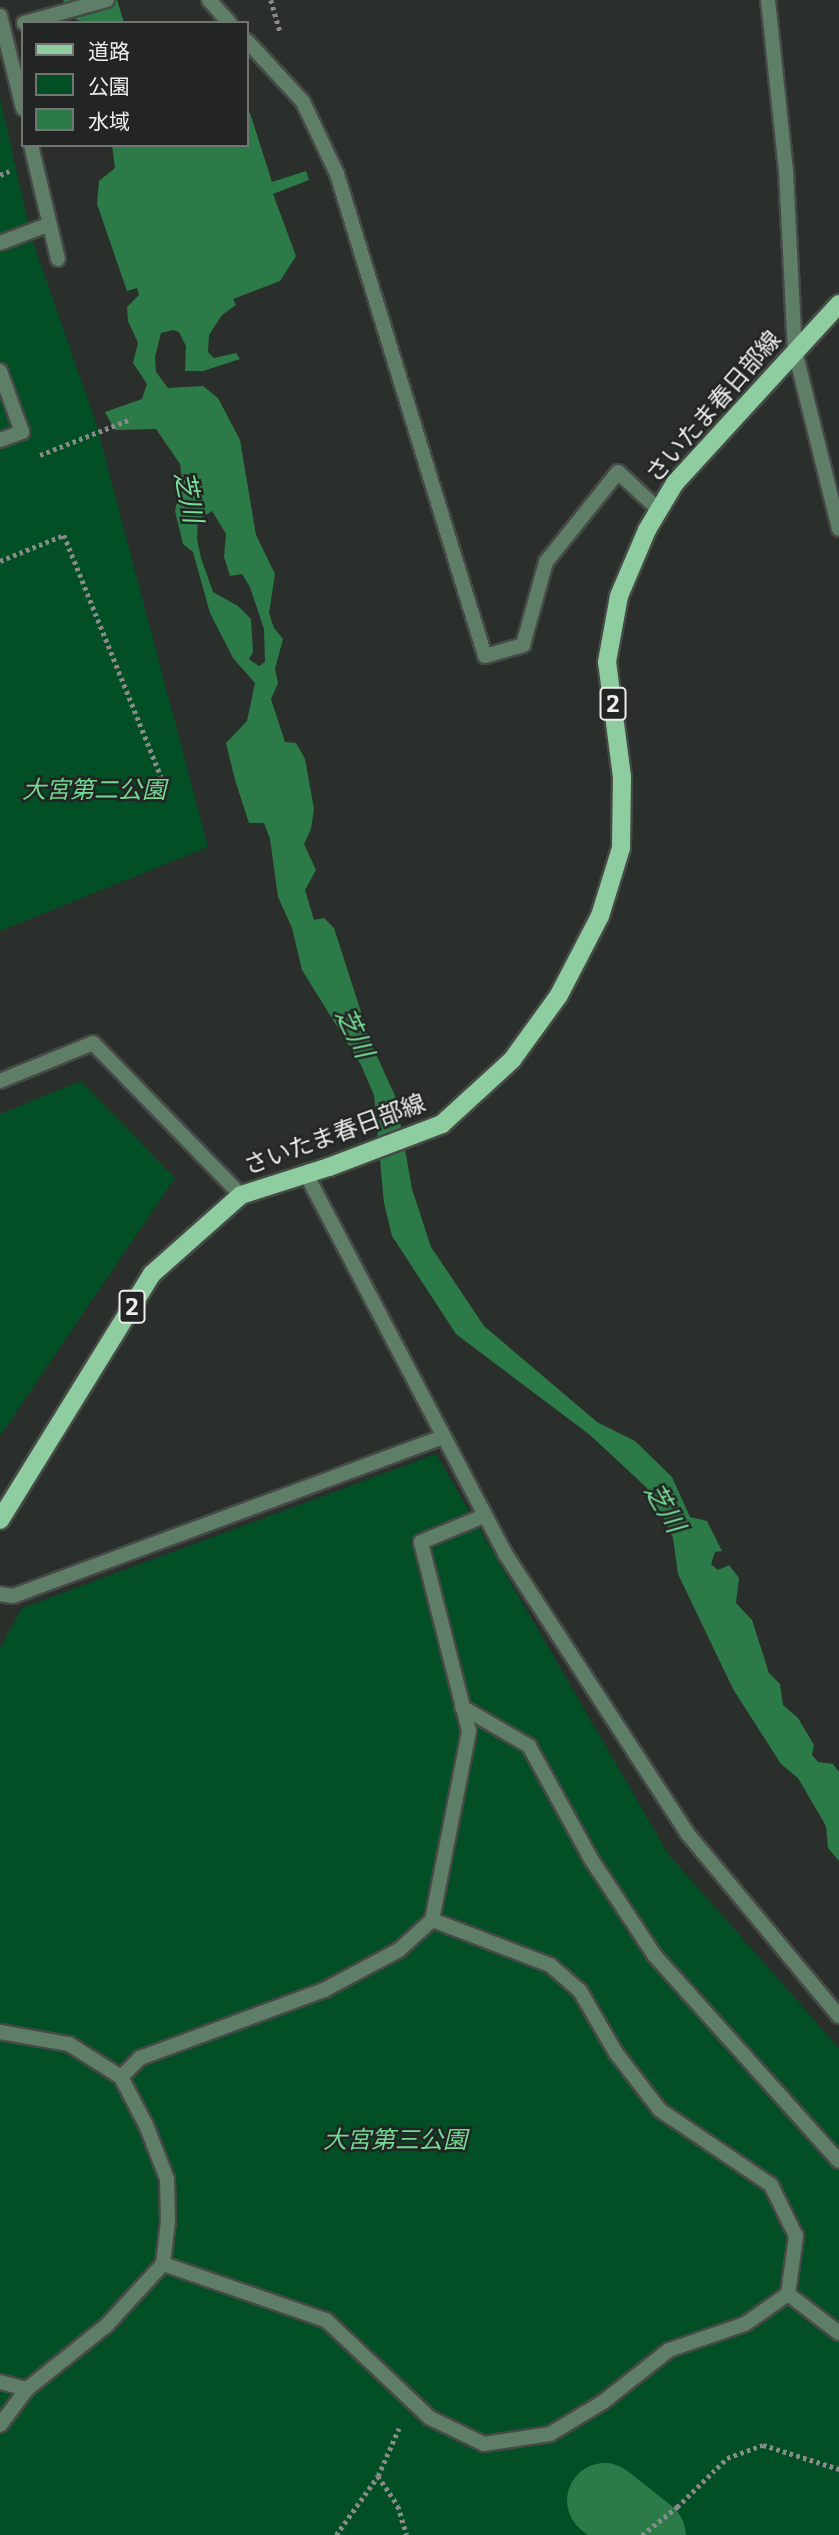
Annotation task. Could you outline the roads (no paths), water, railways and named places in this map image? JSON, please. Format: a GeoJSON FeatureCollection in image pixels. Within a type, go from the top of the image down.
{"type":"FeatureCollection","features":[{"type":"Feature","properties":{"kind":"main road","name":"さいたま春日部線"},"geometry":{"type":"LineString","coordinates":[[0,1520],[152,1275],[241,1195],[329,1167],[442,1124],[512,1060],[559,995],[600,916],[621,848],[622,777],[607,662],[619,596],[647,530],[675,484],[839,304]]}},
{"type":"Feature","properties":{"kind":"street"},"geometry":{"type":"LineString","coordinates":[[31,21],[107,0]]}},
{"type":"Feature","properties":{"kind":"street"},"geometry":{"type":"LineString","coordinates":[[209,0],[228,21]]}},
{"type":"Feature","properties":{"kind":"street"},"geometry":{"type":"LineString","coordinates":[[768,0],[786,170],[794,351],[839,529]]}},
{"type":"Feature","properties":{"kind":"street"},"geometry":{"type":"LineString","coordinates":[[21,23],[2,22],[21,100]]}},
{"type":"Feature","properties":{"kind":"street"},"geometry":{"type":"LineString","coordinates":[[248,42],[303,102],[337,174],[485,656],[523,645],[546,562],[618,472],[659,510]]}},
{"type":"Feature","properties":{"kind":"street"},"geometry":{"type":"LineString","coordinates":[[32,147],[58,259]]}},
{"type":"Feature","properties":{"kind":"street"},"geometry":{"type":"LineString","coordinates":[[0,243],[50,224]]}},
{"type":"Feature","properties":{"kind":"street"},"geometry":{"type":"LineString","coordinates":[[0,371],[22,432],[0,440]]}},
{"type":"Feature","properties":{"kind":"street"},"geometry":{"type":"LineString","coordinates":[[0,1081],[93,1043],[241,1195]]}},
{"type":"Feature","properties":{"kind":"street"},"geometry":{"type":"LineString","coordinates":[[306,1174],[484,1516],[687,1833],[839,2015]]}},
{"type":"Feature","properties":{"kind":"street"},"geometry":{"type":"LineString","coordinates":[[0,1594],[13,1596],[442,1437]]}},
{"type":"Feature","properties":{"kind":"street"},"geometry":{"type":"LineString","coordinates":[[121,2077],[140,2058],[324,1990],[399,1950],[432,1920],[469,1731],[421,1542],[484,1516]]}},
{"type":"Feature","properties":{"kind":"street"},"geometry":{"type":"LineString","coordinates":[[463,1707],[529,1746],[591,1859],[655,1956],[839,2161]]}},
{"type":"Feature","properties":{"kind":"street"},"geometry":{"type":"LineString","coordinates":[[163,2264],[326,2320],[430,2418],[484,2444],[550,2434],[603,2402],[669,2350],[745,2324],[788,2294],[796,2236],[771,2185],[660,2110],[616,2053],[580,1991],[550,1965],[432,1920]]}},
{"type":"Feature","properties":{"kind":"street"},"geometry":{"type":"LineString","coordinates":[[0,2032],[69,2044],[121,2077],[146,2125],[167,2179],[168,2221],[163,2264],[107,2325],[27,2389],[0,2425]]}},
{"type":"Feature","properties":{"kind":"street"},"geometry":{"type":"LineString","coordinates":[[788,2294],[839,2333]]}},
{"type":"Feature","properties":{"kind":"street"},"geometry":{"type":"LineString","coordinates":[[0,2382],[27,2389]]}},
{"type":"Feature","properties":{"kind":"water"},"geometry":{"type":"Polygon","coordinates":[[[63,0],[117,0],[123,21],[80,21],[71,17],[63,0]]]}},
{"type":"Feature","properties":{"kind":"water","name":"芝川"},"geometry":{"type":"Polygon","coordinates":[[[248,112],[272,182],[306,171],[309,180],[273,194],[296,256],[280,281],[233,299],[236,305],[222,315],[209,335],[208,352],[214,358],[236,353],[240,359],[203,371],[185,371],[186,346],[179,332],[173,330],[161,333],[155,357],[156,372],[168,388],[203,386],[218,398],[240,440],[256,535],[275,574],[269,613],[274,628],[283,639],[275,669],[278,683],[271,699],[285,742],[296,743],[305,759],[314,809],[311,829],[304,844],[316,870],[305,890],[314,920],[324,918],[334,928],[371,1043],[396,1098],[412,1189],[431,1247],[484,1326],[597,1422],[635,1441],[672,1477],[690,1517],[707,1521],[722,1551],[715,1552],[711,1564],[718,1570],[729,1565],[739,1578],[736,1603],[752,1620],[769,1673],[780,1684],[783,1705],[798,1718],[814,1745],[812,1755],[818,1762],[833,1764],[839,1772],[839,1861],[828,1848],[826,1826],[798,1778],[781,1764],[733,1689],[678,1574],[673,1538],[662,1514],[650,1506],[647,1488],[590,1435],[456,1334],[392,1236],[384,1203],[374,1095],[361,1065],[302,970],[292,928],[278,897],[270,839],[264,823],[249,823],[235,780],[226,743],[247,721],[255,683],[233,658],[210,613],[193,552],[183,544],[175,511],[182,480],[180,464],[156,429],[115,430],[105,412],[142,399],[147,384],[133,363],[138,343],[128,321],[127,307],[139,295],[137,288],[127,291],[97,204],[99,181],[115,168],[112,147],[248,147],[248,112]],[[212,511],[198,520],[197,539],[201,558],[213,592],[238,606],[251,619],[253,652],[249,659],[259,666],[265,662],[264,629],[250,587],[242,574],[230,576],[224,557],[226,534],[212,511]]]}},
{"type":"Feature","properties":{"kind":"waterway"},"geometry":{"type":"LineString","coordinates":[[604,2500],[648,2535]]}},
{"type":"Feature","properties":{"kind":"park label","name":"大宮第二公園"},"geometry":{"type":"Point","coordinates":[94,791]}},
{"type":"Feature","properties":{"kind":"park label","name":"大宮第三公園"},"geometry":{"type":"Point","coordinates":[395,2141]}}]}
